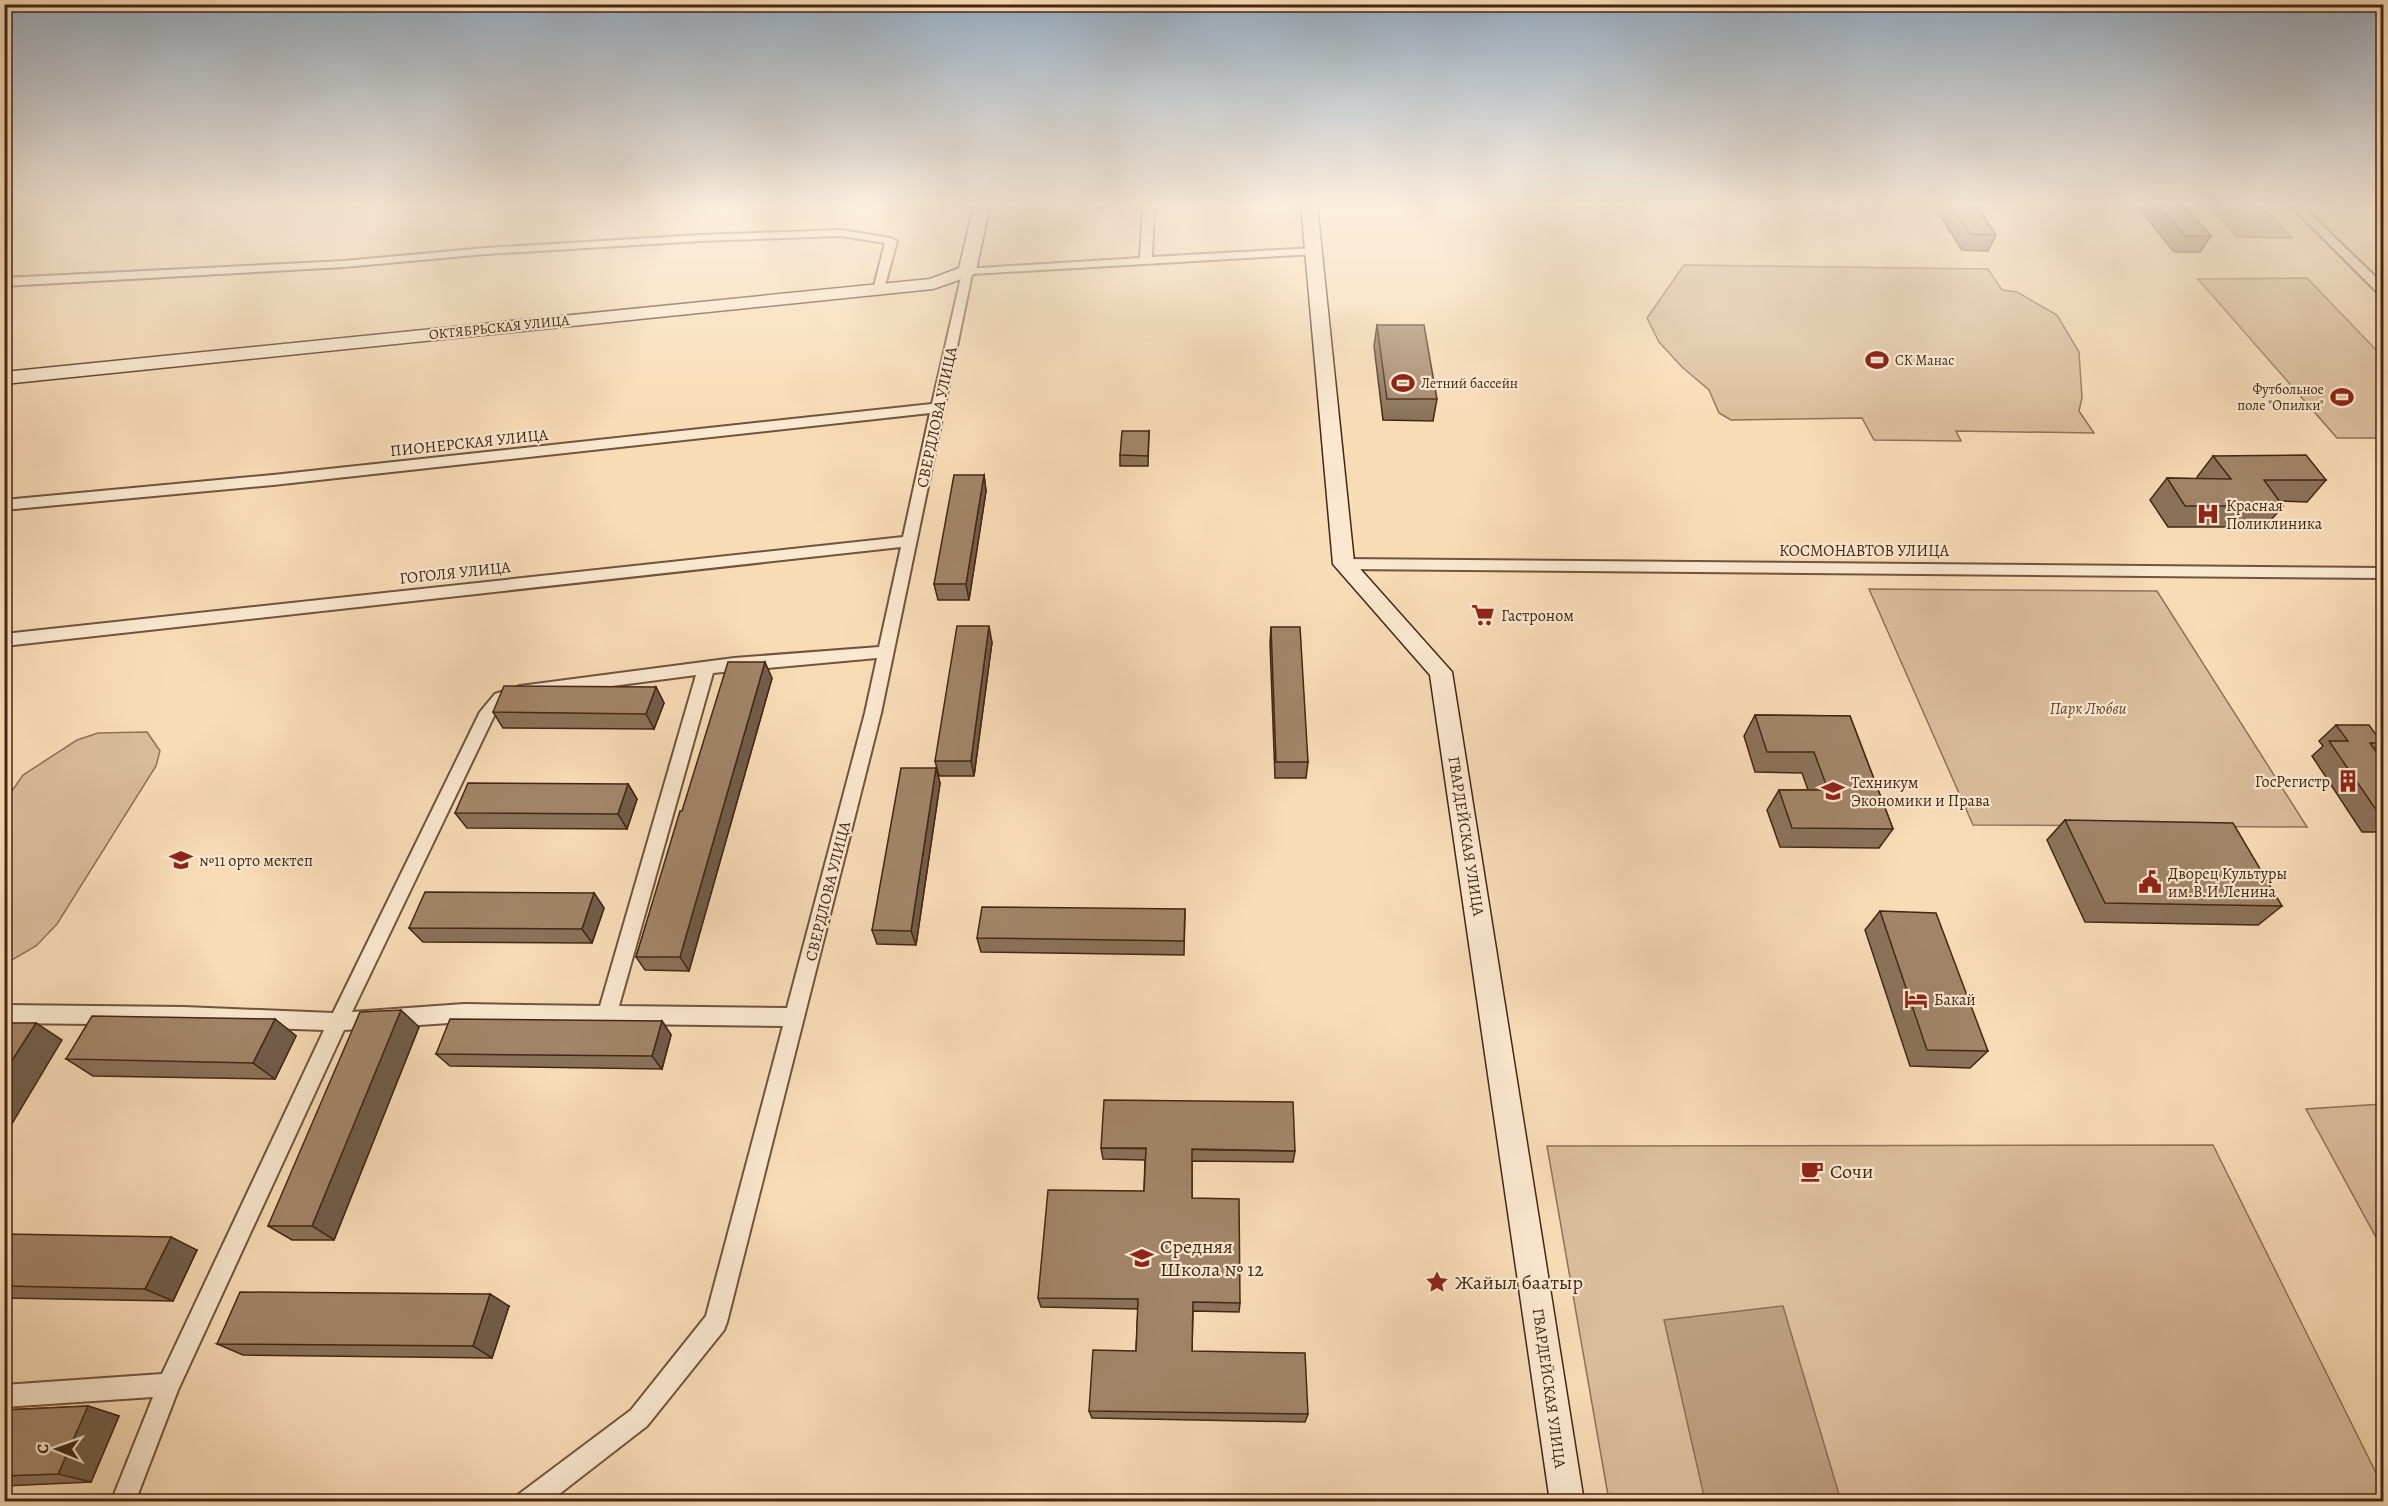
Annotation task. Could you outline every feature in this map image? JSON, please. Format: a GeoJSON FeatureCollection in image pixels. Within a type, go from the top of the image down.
{"type":"FeatureCollection","features":[{"type":"Feature","properties":{"kind":"street"},"geometry":{"type":"LineString","coordinates":[[4,282],[131,275]]}},
{"type":"Feature","properties":{"kind":"street"},"geometry":{"type":"LineString","coordinates":[[879,290],[883,275]]}},
{"type":"Feature","properties":{"kind":"street","name":"ОКТЯБРЬСКАЯ УЛИЦА"},"geometry":{"type":"LineString","coordinates":[[4,378],[879,290],[933,284],[956,275]]}},
{"type":"Feature","properties":{"kind":"street","name":"СВЕРДЛОВА УЛИЦА"},"geometry":{"type":"LineString","coordinates":[[529,1501],[639,1419],[716,1322],[873,713],[966,275]]}},
{"type":"Feature","properties":{"kind":"street"},"geometry":{"type":"LineString","coordinates":[[1316,275],[1344,564]]}},
{"type":"Feature","properties":{"kind":"street"},"geometry":{"type":"LineString","coordinates":[[2367,275],[2384,292]]}},
{"type":"Feature","properties":{"kind":"street","name":"ПИОНЕРСКАЯ УЛИЦА"},"geometry":{"type":"LineString","coordinates":[[4,505],[273,480],[937,408]]}},
{"type":"Feature","properties":{"kind":"street","name":"ГОГОЛЯ УЛИЦА"},"geometry":{"type":"LineString","coordinates":[[4,640],[909,541]]}},
{"type":"Feature","properties":{"kind":"street","name":"КОСМОНАВТОВ УЛИЦА"},"geometry":{"type":"LineString","coordinates":[[1344,564],[2384,573]]}},
{"type":"Feature","properties":{"kind":"street","name":"ГВАРДЕЙСКАЯ УЛИЦА"},"geometry":{"type":"LineString","coordinates":[[1344,564],[1441,672],[1567,1502]]}},
{"type":"Feature","properties":{"kind":"street"},"geometry":{"type":"LineString","coordinates":[[123,1502],[169,1385],[338,1022],[488,712],[495,704],[520,692],[706,668],[886,652]]}},
{"type":"Feature","properties":{"kind":"street"},"geometry":{"type":"LineString","coordinates":[[607,1015],[706,668]]}},
{"type":"Feature","properties":{"kind":"street"},"geometry":{"type":"LineString","coordinates":[[4,1014],[184,1016],[338,1022],[464,1013],[794,1017]]}},
{"type":"Feature","properties":{"kind":"street"},"geometry":{"type":"LineString","coordinates":[[4,1396],[169,1385]]}},
{"type":"Feature","properties":{"kind":"green space","name":"СК Манас"},"geometry":{"type":"Polygon","coordinates":[[[1677,275],[1992,275],[2002,290],[2017,292],[2057,315],[2079,352],[2082,398],[2079,411],[2094,433],[1956,431],[1961,441],[1874,440],[1862,418],[1731,420],[1719,413],[1709,390],[1682,367],[1659,342],[1647,318],[1677,275]]]}},
{"type":"Feature","properties":{"kind":"green space","name":"Футбольное поле \"Опилки\""},"geometry":{"type":"Polygon","coordinates":[[[2307,278],[2383,357],[2383,438],[2337,438],[2198,279],[2307,278]]]}},
{"type":"Feature","properties":{"kind":"green space","name":"Парк Любви"},"geometry":{"type":"Polygon","coordinates":[[[1869,589],[2157,591],[2307,827],[1973,825],[1869,589]]]}},
{"type":"Feature","properties":{"kind":"green space"},"geometry":{"type":"Polygon","coordinates":[[[147,732],[160,751],[156,766],[57,924],[36,946],[5,964],[5,801],[23,775],[77,740],[98,733],[147,732]]]}},
{"type":"Feature","properties":{"kind":"green space"},"geometry":{"type":"Polygon","coordinates":[[[2384,1104],[2383,1250],[2306,1109],[2384,1104]]]}},
{"type":"Feature","properties":{"kind":"green space"},"geometry":{"type":"Polygon","coordinates":[[[2213,1145],[2383,1487],[2383,1501],[1609,1501],[1547,1146],[2213,1145]]]}},
{"type":"Feature","properties":{"kind":"shaded area"},"geometry":{"type":"Polygon","coordinates":[[[1783,1306],[1841,1501],[1705,1501],[1664,1320],[1783,1306]]]}},
{"type":"Feature","properties":{"kind":"building","name":"Летний бассейн"},"geometry":{"type":"Polygon","coordinates":[[[1377,325],[1424,325],[1437,399],[1387,399],[1377,325]]]}},
{"type":"Feature","properties":{"kind":"building"},"geometry":{"type":"Polygon","coordinates":[[[1122,431],[1149,431],[1148,456],[1120,455],[1122,431]]]}},
{"type":"Feature","properties":{"kind":"building"},"geometry":{"type":"Polygon","coordinates":[[[2306,455],[2326,480],[2264,480],[2283,506],[2185,506],[2167,478],[2231,479],[2213,456],[2306,455]]]}},
{"type":"Feature","properties":{"kind":"building"},"geometry":{"type":"Polygon","coordinates":[[[954,475],[984,475],[966,584],[934,584],[954,475]]]}},
{"type":"Feature","properties":{"kind":"building"},"geometry":{"type":"Polygon","coordinates":[[[957,626],[989,626],[971,761],[935,761],[957,626]]]}},
{"type":"Feature","properties":{"kind":"building"},"geometry":{"type":"Polygon","coordinates":[[[1271,627],[1300,627],[1308,762],[1276,762],[1271,627]]]}},
{"type":"Feature","properties":{"kind":"building"},"geometry":{"type":"Polygon","coordinates":[[[728,662],[765,662],[680,957],[636,957],[680,811],[682,811],[728,662]]]}},
{"type":"Feature","properties":{"kind":"building"},"geometry":{"type":"Polygon","coordinates":[[[504,686],[656,687],[646,714],[493,712],[504,686]]]}},
{"type":"Feature","properties":{"kind":"building"},"geometry":{"type":"Polygon","coordinates":[[[1755,715],[1850,716],[1893,829],[1792,828],[1779,790],[1828,790],[1814,752],[1767,752],[1755,715]]]}},
{"type":"Feature","properties":{"kind":"building"},"geometry":{"type":"Polygon","coordinates":[[[2336,725],[2369,725],[2382,743],[2370,743],[2384,763],[2384,817],[2381,817],[2329,741],[2348,741],[2336,725]]]}},
{"type":"Feature","properties":{"kind":"building"},"geometry":{"type":"Polygon","coordinates":[[[901,768],[936,768],[911,931],[872,930],[901,768]]]}},
{"type":"Feature","properties":{"kind":"building"},"geometry":{"type":"Polygon","coordinates":[[[468,783],[628,784],[618,814],[455,813],[468,783]]]}},
{"type":"Feature","properties":{"kind":"building","name":"Дворец Культуры им.В.И.Ленина"},"geometry":{"type":"Polygon","coordinates":[[[2065,820],[2233,823],[2282,906],[2105,903],[2065,820]]]}},
{"type":"Feature","properties":{"kind":"building"},"geometry":{"type":"Polygon","coordinates":[[[425,892],[594,893],[582,929],[409,928],[425,892]]]}},
{"type":"Feature","properties":{"kind":"building"},"geometry":{"type":"Polygon","coordinates":[[[982,907],[1185,909],[1184,941],[977,938],[982,907]]]}},
{"type":"Feature","properties":{"kind":"building"},"geometry":{"type":"Polygon","coordinates":[[[1880,911],[1936,913],[1988,1051],[1927,1050],[1880,911]]]}},
{"type":"Feature","properties":{"kind":"building"},"geometry":{"type":"Polygon","coordinates":[[[401,1010],[312,1226],[268,1226],[360,1012],[401,1010]]]}},
{"type":"Feature","properties":{"kind":"building"},"geometry":{"type":"Polygon","coordinates":[[[92,1016],[275,1019],[253,1063],[66,1059],[92,1016]]]}},
{"type":"Feature","properties":{"kind":"building"},"geometry":{"type":"Polygon","coordinates":[[[450,1019],[662,1021],[652,1056],[436,1054],[450,1019]]]}},
{"type":"Feature","properties":{"kind":"building"},"geometry":{"type":"Polygon","coordinates":[[[4,1023],[36,1023],[4,1073],[4,1023]]]}},
{"type":"Feature","properties":{"kind":"building","name":"Средняя Школа № 12"},"geometry":{"type":"Polygon","coordinates":[[[1104,1100],[1293,1102],[1295,1151],[1192,1149],[1192,1198],[1239,1199],[1240,1303],[1193,1302],[1192,1351],[1305,1353],[1308,1414],[1089,1411],[1093,1350],[1136,1351],[1138,1299],[1038,1298],[1048,1190],[1144,1191],[1146,1148],[1101,1148],[1104,1100]]]}},
{"type":"Feature","properties":{"kind":"building"},"geometry":{"type":"Polygon","coordinates":[[[4,1234],[171,1237],[145,1289],[4,1286],[4,1234]]]}},
{"type":"Feature","properties":{"kind":"building"},"geometry":{"type":"Polygon","coordinates":[[[240,1292],[490,1294],[473,1346],[217,1344],[240,1292]]]}},
{"type":"Feature","properties":{"kind":"building"},"geometry":{"type":"Polygon","coordinates":[[[88,1406],[58,1474],[4,1476],[4,1410],[88,1406]]]}},
{"type":"Feature","properties":{"kind":"place","name":"СК Манас"},"geometry":{"type":"Point","coordinates":[1877,360]}},
{"type":"Feature","properties":{"kind":"place","name":"Летний бассейн"},"geometry":{"type":"Point","coordinates":[1403,383]}},
{"type":"Feature","properties":{"kind":"place","name":"Футбольное поле \"Опилки\""},"geometry":{"type":"Point","coordinates":[2342,397]}},
{"type":"Feature","properties":{"kind":"place","name":"Красная Поликлиника"},"geometry":{"type":"Point","coordinates":[2208,514]}},
{"type":"Feature","properties":{"kind":"place","name":"Гастроном"},"geometry":{"type":"Point","coordinates":[1483,615]}},
{"type":"Feature","properties":{"kind":"place","name":"ГосРегистр"},"geometry":{"type":"Point","coordinates":[2348,781]}},
{"type":"Feature","properties":{"kind":"place","name":"Техникум Экономики и Права"},"geometry":{"type":"Point","coordinates":[1833,791]}},
{"type":"Feature","properties":{"kind":"place","name":"№11 орто мектеп"},"geometry":{"type":"Point","coordinates":[181,860]}},
{"type":"Feature","properties":{"kind":"place","name":"Дворец Культуры им.В.И.Ленина"},"geometry":{"type":"Point","coordinates":[2150,882]}},
{"type":"Feature","properties":{"kind":"place","name":"Бакай"},"geometry":{"type":"Point","coordinates":[1916,999]}},
{"type":"Feature","properties":{"kind":"place","name":"Сочи"},"geometry":{"type":"Point","coordinates":[1812,1171]}},
{"type":"Feature","properties":{"kind":"place","name":"Средняя Школа № 12"},"geometry":{"type":"Point","coordinates":[1142,1258]}},
{"type":"Feature","properties":{"kind":"place","name":"Жайыл баатыр"},"geometry":{"type":"Point","coordinates":[1437,1282]}}]}
